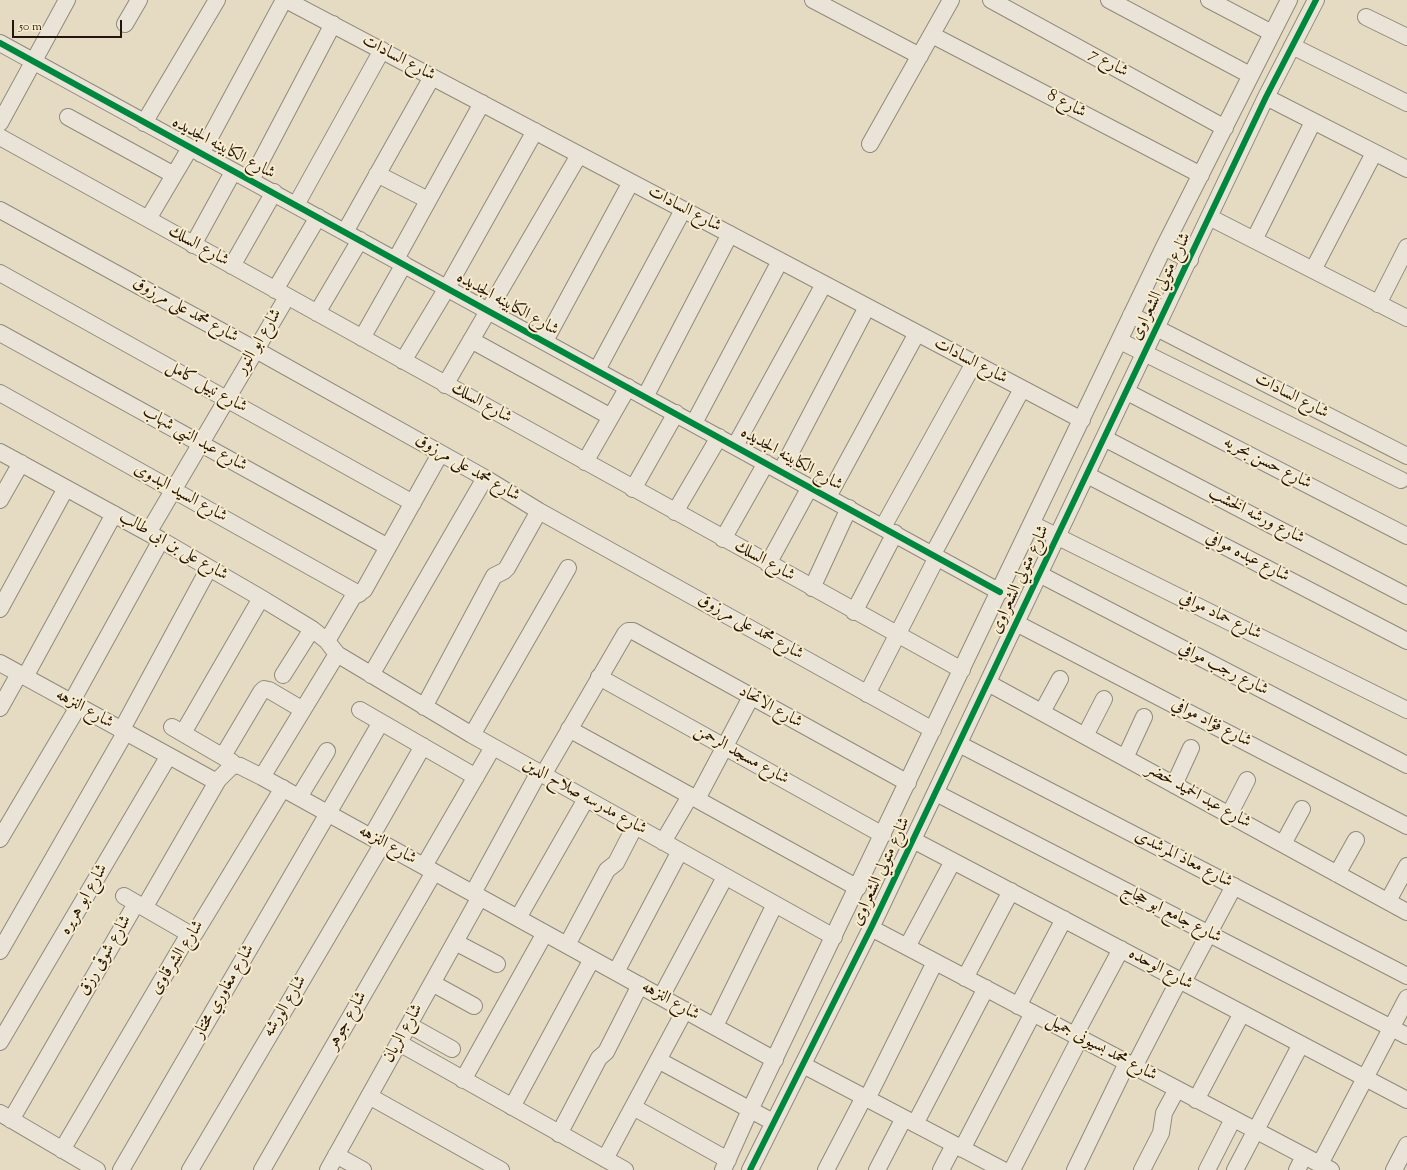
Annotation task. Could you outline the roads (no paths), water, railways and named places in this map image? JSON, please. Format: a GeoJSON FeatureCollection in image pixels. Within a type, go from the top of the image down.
{"type":"FeatureCollection","features":[{"type":"Feature","properties":{"kind":"street"},"geometry":{"type":"LineString","coordinates":[[0,123],[67,0]]}},
{"type":"Feature","properties":{"kind":"street"},"geometry":{"type":"LineString","coordinates":[[125,24],[138,0]]}},
{"type":"Feature","properties":{"kind":"street"},"geometry":{"type":"LineString","coordinates":[[144,123],[217,0]]}},
{"type":"Feature","properties":{"kind":"street"},"geometry":{"type":"LineString","coordinates":[[148,219],[174,175],[195,151],[285,0]]}},
{"type":"Feature","properties":{"kind":"street","name":"شارع السادات"},"geometry":{"type":"LineString","coordinates":[[285,0],[1082,420]]}},
{"type":"Feature","properties":{"kind":"street"},"geometry":{"type":"LineString","coordinates":[[813,0],[920,56]]}},
{"type":"Feature","properties":{"kind":"street","name":"شارع 7"},"geometry":{"type":"LineString","coordinates":[[991,0],[1225,128]]}},
{"type":"Feature","properties":{"kind":"street"},"geometry":{"type":"LineString","coordinates":[[1109,0],[1250,75]]}},
{"type":"Feature","properties":{"kind":"street"},"geometry":{"type":"LineString","coordinates":[[1209,0],[1272,33]]}},
{"type":"Feature","properties":{"kind":"street","name":"شارع متولي الشعراوى"},"geometry":{"type":"LineString","coordinates":[[726,1165],[750,1110],[1000,592],[1164,247],[1289,0]]}},
{"type":"Feature","properties":{"kind":"street","name":"شارع متولي الشعراوى"},"geometry":{"type":"LineString","coordinates":[[751,1170],[774,1122],[804,1066],[936,793],[1104,438],[1211,218],[1266,97],[1316,0]]}},
{"type":"Feature","properties":{"kind":"street"},"geometry":{"type":"LineString","coordinates":[[870,144],[932,35],[946,2]]}},
{"type":"Feature","properties":{"kind":"street"},"geometry":{"type":"LineString","coordinates":[[1366,17],[1407,37]]}},
{"type":"Feature","properties":{"kind":"street"},"geometry":{"type":"LineString","coordinates":[[251,180],[333,24]]}},
{"type":"Feature","properties":{"kind":"street","name":"شارع 8"},"geometry":{"type":"LineString","coordinates":[[932,35],[1200,176]]}},
{"type":"Feature","properties":{"kind":"street","name":"شارع الكابينه الجديده"},"geometry":{"type":"LineString","coordinates":[[0,43],[233,172],[274,192],[850,508],[1000,592]]}},
{"type":"Feature","properties":{"kind":"street"},"geometry":{"type":"LineString","coordinates":[[1292,46],[1407,103]]}},
{"type":"Feature","properties":{"kind":"street"},"geometry":{"type":"LineString","coordinates":[[296,205],[382,50]]}},
{"type":"Feature","properties":{"kind":"street"},"geometry":{"type":"LineString","coordinates":[[1261,54],[1283,65]]}},
{"type":"Feature","properties":{"kind":"street"},"geometry":{"type":"LineString","coordinates":[[345,232],[432,77]]}},
{"type":"Feature","properties":{"kind":"street"},"geometry":{"type":"LineString","coordinates":[[1266,97],[1407,169]]}},
{"type":"Feature","properties":{"kind":"street"},"geometry":{"type":"LineString","coordinates":[[362,338],[400,262],[428,200],[482,103]]}},
{"type":"Feature","properties":{"kind":"street"},"geometry":{"type":"LineString","coordinates":[[68,118],[174,175]]}},
{"type":"Feature","properties":{"kind":"street"},"geometry":{"type":"LineString","coordinates":[[1254,240],[1313,122]]}},
{"type":"Feature","properties":{"kind":"street"},"geometry":{"type":"LineString","coordinates":[[403,362],[447,288],[535,131]]}},
{"type":"Feature","properties":{"kind":"street","name":"شارع السلك"},"geometry":{"type":"LineString","coordinates":[[0,137],[854,612],[962,670]]}},
{"type":"Feature","properties":{"kind":"street"},"geometry":{"type":"LineString","coordinates":[[1313,270],[1374,153]]}},
{"type":"Feature","properties":{"kind":"street"},"geometry":{"type":"LineString","coordinates":[[445,385],[579,155]]}},
{"type":"Feature","properties":{"kind":"street"},"geometry":{"type":"LineString","coordinates":[[193,245],[233,172]]}},
{"type":"Feature","properties":{"kind":"street"},"geometry":{"type":"LineString","coordinates":[[378,174],[428,200]]}},
{"type":"Feature","properties":{"kind":"street"},"geometry":{"type":"LineString","coordinates":[[545,342],[632,182]]}},
{"type":"Feature","properties":{"kind":"street"},"geometry":{"type":"LineString","coordinates":[[232,266],[274,192]]}},
{"type":"Feature","properties":{"kind":"street","name":"شارع محمد على مرزوق"},"geometry":{"type":"LineString","coordinates":[[0,210],[256,350],[485,478],[539,511],[933,730]]}},
{"type":"Feature","properties":{"kind":"street"},"geometry":{"type":"LineString","coordinates":[[598,370],[683,210]]}},
{"type":"Feature","properties":{"kind":"street","name":"شارع ابو النور"},"geometry":{"type":"LineString","coordinates":[[0,839],[75,705],[155,536],[173,490],[256,350],[318,217]]}},
{"type":"Feature","properties":{"kind":"street"},"geometry":{"type":"LineString","coordinates":[[1211,218],[1407,318]]}},
{"type":"Feature","properties":{"kind":"street"},"geometry":{"type":"LineString","coordinates":[[645,396],[730,234]]}},
{"type":"Feature","properties":{"kind":"street"},"geometry":{"type":"LineString","coordinates":[[317,313],[360,240]]}},
{"type":"Feature","properties":{"kind":"street"},"geometry":{"type":"LineString","coordinates":[[1164,247],[1190,260]]}},
{"type":"Feature","properties":{"kind":"street"},"geometry":{"type":"LineString","coordinates":[[1378,304],[1407,247]]}},
{"type":"Feature","properties":{"kind":"street"},"geometry":{"type":"LineString","coordinates":[[694,423],[780,261]]}},
{"type":"Feature","properties":{"kind":"street","name":"شارع نبيل كامل"},"geometry":{"type":"LineString","coordinates":[[0,273],[412,503]]}},
{"type":"Feature","properties":{"kind":"street"},"geometry":{"type":"LineString","coordinates":[[735,446],[824,284]]}},
{"type":"Feature","properties":{"kind":"street"},"geometry":{"type":"LineString","coordinates":[[781,471],[867,307]]}},
{"type":"Feature","properties":{"kind":"street","name":"شارع السادات"},"geometry":{"type":"LineString","coordinates":[[1132,316],[1407,456]]}},
{"type":"Feature","properties":{"kind":"street","name":"شارع عبد النبى شهاب"},"geometry":{"type":"LineString","coordinates":[[0,333],[388,547]]}},
{"type":"Feature","properties":{"kind":"street"},"geometry":{"type":"LineString","coordinates":[[828,497],[917,333]]}},
{"type":"Feature","properties":{"kind":"street"},"geometry":{"type":"LineString","coordinates":[[471,340],[611,417]]}},
{"type":"Feature","properties":{"kind":"street"},"geometry":{"type":"LineString","coordinates":[[1120,340],[1145,354],[1401,480]]}},
{"type":"Feature","properties":{"kind":"street"},"geometry":{"type":"LineString","coordinates":[[854,612],[889,530],[974,363]]}},
{"type":"Feature","properties":{"kind":"street"},"geometry":{"type":"LineString","coordinates":[[585,462],[628,387]]}},
{"type":"Feature","properties":{"kind":"street"},"geometry":{"type":"LineString","coordinates":[[867,694],[935,555],[1022,389]]}},
{"type":"Feature","properties":{"kind":"street","name":"شارع حسن بحريه"},"geometry":{"type":"LineString","coordinates":[[1127,392],[1407,536]]}},
{"type":"Feature","properties":{"kind":"street","name":"شارع السيد البدوى"},"geometry":{"type":"LineString","coordinates":[[0,393],[359,594]]}},
{"type":"Feature","properties":{"kind":"street"},"geometry":{"type":"LineString","coordinates":[[633,489],[676,413]]}},
{"type":"Feature","properties":{"kind":"street"},"geometry":{"type":"LineString","coordinates":[[674,512],[719,437]]}},
{"type":"Feature","properties":{"kind":"street","name":"شارع ورشه الخشب"},"geometry":{"type":"LineString","coordinates":[[1104,438],[1407,596]]}},
{"type":"Feature","properties":{"kind":"street","name":"شارع على بن ابى طالب"},"geometry":{"type":"LineString","coordinates":[[0,452],[155,536],[261,598],[312,629],[327,641],[337,654]]}},
{"type":"Feature","properties":{"kind":"street"},"geometry":{"type":"LineString","coordinates":[[327,641],[353,597],[364,590],[440,454]]}},
{"type":"Feature","properties":{"kind":"street"},"geometry":{"type":"LineString","coordinates":[[0,500],[21,463]]}},
{"type":"Feature","properties":{"kind":"street"},"geometry":{"type":"LineString","coordinates":[[723,539],[766,463]]}},
{"type":"Feature","properties":{"kind":"street","name":"شارع عبده موافي"},"geometry":{"type":"LineString","coordinates":[[1087,475],[1407,641]]}},
{"type":"Feature","properties":{"kind":"street"},"geometry":{"type":"LineString","coordinates":[[371,675],[485,478]]}},
{"type":"Feature","properties":{"kind":"street"},"geometry":{"type":"LineString","coordinates":[[768,564],[810,487]]}},
{"type":"Feature","properties":{"kind":"street"},"geometry":{"type":"LineString","coordinates":[[0,608],[66,488]]}},
{"type":"Feature","properties":{"kind":"street"},"geometry":{"type":"LineString","coordinates":[[812,588],[850,508]]}},
{"type":"Feature","properties":{"kind":"street"},"geometry":{"type":"LineString","coordinates":[[424,707],[494,576],[504,572],[507,568],[539,511]]}},
{"type":"Feature","properties":{"kind":"street"},"geometry":{"type":"LineString","coordinates":[[0,708],[22,676],[114,514]]}},
{"type":"Feature","properties":{"kind":"street","name":"شارع حماد موافي"},"geometry":{"type":"LineString","coordinates":[[1032,524],[1407,710]]}},
{"type":"Feature","properties":{"kind":"street"},"geometry":{"type":"LineString","coordinates":[[0,951],[123,732],[209,568]]}},
{"type":"Feature","properties":{"kind":"street"},"geometry":{"type":"LineString","coordinates":[[472,735],[568,568]]}},
{"type":"Feature","properties":{"kind":"street","name":"شارع رجب موافي"},"geometry":{"type":"LineString","coordinates":[[1039,574],[1407,765]]}},
{"type":"Feature","properties":{"kind":"street","name":"شارع النزهه"},"geometry":{"type":"LineString","coordinates":[[261,598],[178,730],[228,760],[283,788],[775,1060]]}},
{"type":"Feature","properties":{"kind":"street","name":"شارع فؤاد موافي"},"geometry":{"type":"LineString","coordinates":[[1016,623],[1407,826]]}},
{"type":"Feature","properties":{"kind":"street"},"geometry":{"type":"LineString","coordinates":[[283,675],[312,629]]}},
{"type":"Feature","properties":{"kind":"street","name":"شارع الريان"},"geometry":{"type":"LineString","coordinates":[[328,1170],[455,942],[476,895],[541,774],[625,634],[628,631],[633,631]]}},
{"type":"Feature","properties":{"kind":"street","name":"شارع الاتحاد"},"geometry":{"type":"LineString","coordinates":[[633,631],[908,783]]}},
{"type":"Feature","properties":{"kind":"street"},"geometry":{"type":"LineString","coordinates":[[262,777],[337,654]]}},
{"type":"Feature","properties":{"kind":"street","name":"شارع مدرسه صلاح الدين"},"geometry":{"type":"LineString","coordinates":[[337,654],[493,747],[834,937]]}},
{"type":"Feature","properties":{"kind":"street","name":"شارع النزهه"},"geometry":{"type":"LineString","coordinates":[[0,663],[168,757],[213,780],[218,780]]}},
{"type":"Feature","properties":{"kind":"street","name":"شارع مسجد الرحمن"},"geometry":{"type":"LineString","coordinates":[[599,677],[883,835]]}},
{"type":"Feature","properties":{"kind":"street"},"geometry":{"type":"LineString","coordinates":[[1042,712],[1060,679]]}},
{"type":"Feature","properties":{"kind":"street","name":"شارع عبد الحميد خضر"},"geometry":{"type":"LineString","coordinates":[[988,683],[1407,912]]}},
{"type":"Feature","properties":{"kind":"street"},"geometry":{"type":"LineString","coordinates":[[218,780],[261,692],[264,689],[269,690],[303,710]]}},
{"type":"Feature","properties":{"kind":"street"},"geometry":{"type":"LineString","coordinates":[[663,842],[694,798],[751,697]]}},
{"type":"Feature","properties":{"kind":"street"},"geometry":{"type":"LineString","coordinates":[[1085,736],[1104,699]]}},
{"type":"Feature","properties":{"kind":"street"},"geometry":{"type":"LineString","coordinates":[[360,710],[476,777]]}},
{"type":"Feature","properties":{"kind":"street"},"geometry":{"type":"LineString","coordinates":[[1125,758],[1144,717]]}},
{"type":"Feature","properties":{"kind":"street","name":"شارع مغاوري مختار"},"geometry":{"type":"LineString","coordinates":[[121,1170],[381,722]]}},
{"type":"Feature","properties":{"kind":"street"},"geometry":{"type":"LineString","coordinates":[[569,729],[858,888]]}},
{"type":"Feature","properties":{"kind":"street","name":"شارع معاذ المرشدى"},"geometry":{"type":"LineString","coordinates":[[959,744],[1407,976]]}},
{"type":"Feature","properties":{"kind":"street","name":"شارع الورشه"},"geometry":{"type":"LineString","coordinates":[[190,1170],[377,840],[423,746]]}},
{"type":"Feature","properties":{"kind":"street","name":"شارع جوهر"},"geometry":{"type":"LineString","coordinates":[[262,1170],[429,869],[493,747]]}},
{"type":"Feature","properties":{"kind":"street"},"geometry":{"type":"LineString","coordinates":[[1174,785],[1191,748]]}},
{"type":"Feature","properties":{"kind":"street"},"geometry":{"type":"LineString","coordinates":[[299,797],[327,751]]}},
{"type":"Feature","properties":{"kind":"street","name":"شارع ابو هريره"},"geometry":{"type":"LineString","coordinates":[[0,1042],[168,757]]}},
{"type":"Feature","properties":{"kind":"street","name":"شارع شوقى رزق"},"geometry":{"type":"LineString","coordinates":[[6,1116],[134,907],[142,906],[147,903],[218,780]]}},
{"type":"Feature","properties":{"kind":"street"},"geometry":{"type":"LineString","coordinates":[[1229,815],[1247,780]]}},
{"type":"Feature","properties":{"kind":"street","name":"شارع الشرقاوى"},"geometry":{"type":"LineString","coordinates":[[62,1150],[186,939],[193,936],[283,788]]}},
{"type":"Feature","properties":{"kind":"street","name":"شارع جامع ابو حجاج"},"geometry":{"type":"LineString","coordinates":[[936,793],[1407,1036]]}},
{"type":"Feature","properties":{"kind":"street"},"geometry":{"type":"LineString","coordinates":[[518,918],[586,799]]}},
{"type":"Feature","properties":{"kind":"street"},"geometry":{"type":"LineString","coordinates":[[1283,844],[1302,809]]}},
{"type":"Feature","properties":{"kind":"street"},"geometry":{"type":"LineString","coordinates":[[567,945],[607,870],[616,863],[635,826]]}},
{"type":"Feature","properties":{"kind":"street","name":"شارع الوحده"},"geometry":{"type":"LineString","coordinates":[[913,840],[1407,1100]]}},
{"type":"Feature","properties":{"kind":"street"},"geometry":{"type":"LineString","coordinates":[[1337,874],[1356,840]]}},
{"type":"Feature","properties":{"kind":"street"},"geometry":{"type":"LineString","coordinates":[[616,972],[680,851]]}},
{"type":"Feature","properties":{"kind":"street"},"geometry":{"type":"LineString","coordinates":[[907,947],[953,861]]}},
{"type":"Feature","properties":{"kind":"street"},"geometry":{"type":"LineString","coordinates":[[1388,901],[1407,866]]}},
{"type":"Feature","properties":{"kind":"street"},"geometry":{"type":"LineString","coordinates":[[661,997],[725,876]]}},
{"type":"Feature","properties":{"kind":"street"},"geometry":{"type":"LineString","coordinates":[[1075,1170],[1131,1065],[1209,934],[1234,886]]}},
{"type":"Feature","properties":{"kind":"street"},"geometry":{"type":"LineString","coordinates":[[965,978],[1011,891]]}},
{"type":"Feature","properties":{"kind":"street"},"geometry":{"type":"LineString","coordinates":[[124,896],[193,936]]}},
{"type":"Feature","properties":{"kind":"street"},"geometry":{"type":"LineString","coordinates":[[715,1026],[775,904]]}},
{"type":"Feature","properties":{"kind":"street"},"geometry":{"type":"LineString","coordinates":[[1018,1006],[1064,920]]}},
{"type":"Feature","properties":{"kind":"street","name":"شارع محمد بسيونى جميل"},"geometry":{"type":"LineString","coordinates":[[871,928],[1256,1131],[1301,1163],[1325,1167]]}},
{"type":"Feature","properties":{"kind":"street"},"geometry":{"type":"LineString","coordinates":[[463,1080],[545,933]]}},
{"type":"Feature","properties":{"kind":"street"},"geometry":{"type":"LineString","coordinates":[[455,942],[497,964]]}},
{"type":"Feature","properties":{"kind":"street"},"geometry":{"type":"LineString","coordinates":[[804,1066],[1004,1170],[1078,1037],[1121,949]]}},
{"type":"Feature","properties":{"kind":"street"},"geometry":{"type":"LineString","coordinates":[[512,1107],[592,959]]}},
{"type":"Feature","properties":{"kind":"street"},"geometry":{"type":"LineString","coordinates":[[826,1170],[935,962]]}},
{"type":"Feature","properties":{"kind":"street"},"geometry":{"type":"LineString","coordinates":[[432,983],[474,1006]]}},
{"type":"Feature","properties":{"kind":"street"},"geometry":{"type":"LineString","coordinates":[[559,1134],[599,1058],[606,1052],[640,985]]}},
{"type":"Feature","properties":{"kind":"street"},"geometry":{"type":"LineString","coordinates":[[877,1170],[909,1121],[986,988]]}},
{"type":"Feature","properties":{"kind":"street"},"geometry":{"type":"LineString","coordinates":[[1325,1167],[1365,1078],[1407,998]]}},
{"type":"Feature","properties":{"kind":"street"},"geometry":{"type":"LineString","coordinates":[[605,1159],[685,1010]]}},
{"type":"Feature","properties":{"kind":"street"},"geometry":{"type":"LineString","coordinates":[[941,1170],[958,1147],[1033,1013]]}},
{"type":"Feature","properties":{"kind":"street"},"geometry":{"type":"LineString","coordinates":[[1196,1100],[1242,1013]]}},
{"type":"Feature","properties":{"kind":"street"},"geometry":{"type":"LineString","coordinates":[[409,1025],[452,1049]]}},
{"type":"Feature","properties":{"kind":"street"},"geometry":{"type":"LineString","coordinates":[[398,1043],[625,1170]]}},
{"type":"Feature","properties":{"kind":"street"},"geometry":{"type":"LineString","coordinates":[[1235,1170],[1301,1044]]}},
{"type":"Feature","properties":{"kind":"street"},"geometry":{"type":"LineString","coordinates":[[658,1060],[774,1122]]}},
{"type":"Feature","properties":{"kind":"street"},"geometry":{"type":"LineString","coordinates":[[1142,1170],[1161,1133],[1164,1113],[1177,1089]]}},
{"type":"Feature","properties":{"kind":"street"},"geometry":{"type":"LineString","coordinates":[[369,1096],[501,1170]]}},
{"type":"Feature","properties":{"kind":"street"},"geometry":{"type":"LineString","coordinates":[[633,1107],[726,1165]]}},
{"type":"Feature","properties":{"kind":"street"},"geometry":{"type":"LineString","coordinates":[[6,1116],[97,1170]]}},
{"type":"Feature","properties":{"kind":"street"},"geometry":{"type":"LineString","coordinates":[[1207,1170],[1234,1119]]}},
{"type":"Feature","properties":{"kind":"street"},"geometry":{"type":"LineString","coordinates":[[1394,1170],[1407,1145]]}},
{"type":"Feature","properties":{"kind":"street"},"geometry":{"type":"LineString","coordinates":[[336,1154],[363,1170]]}}]}
